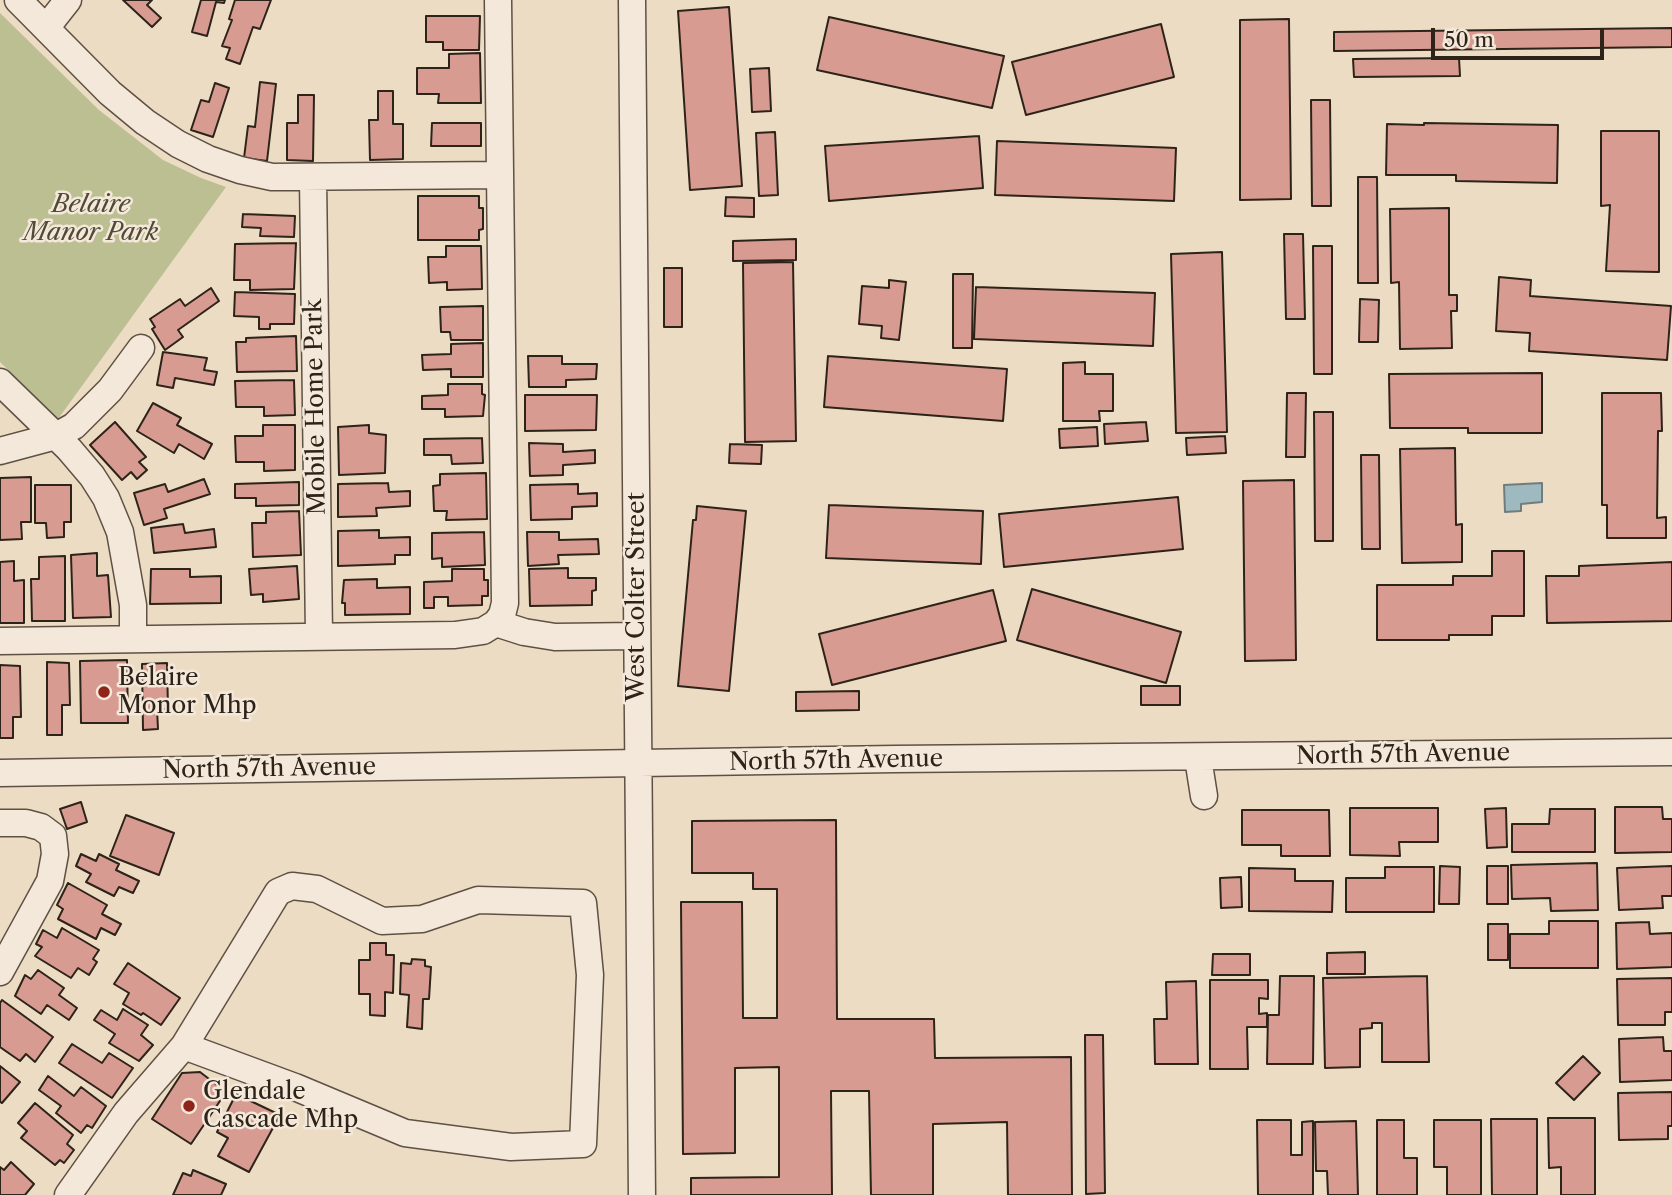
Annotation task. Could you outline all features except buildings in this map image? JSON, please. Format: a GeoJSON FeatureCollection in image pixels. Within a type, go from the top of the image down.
{"type":"FeatureCollection","features":[{"type":"Feature","properties":{"kind":"street"},"geometry":{"type":"LineString","coordinates":[[18,0],[110,93],[145,122],[178,144],[208,159],[272,177],[500,174]]}},
{"type":"Feature","properties":{"kind":"street"},"geometry":{"type":"LineString","coordinates":[[46,28],[68,0]]}},
{"type":"Feature","properties":{"kind":"street"},"geometry":{"type":"LineString","coordinates":[[0,641],[455,635],[483,631],[496,623],[502,615],[505,603],[498,0]]}},
{"type":"Feature","properties":{"kind":"street","name":"West Colter Street"},"geometry":{"type":"LineString","coordinates":[[632,0],[642,1195]]}},
{"type":"Feature","properties":{"kind":"street","name":"Mobile Home Park"},"geometry":{"type":"LineString","coordinates":[[313,178],[319,636]]}},
{"type":"Feature","properties":{"kind":"street"},"geometry":{"type":"LineString","coordinates":[[0,451],[56,436],[74,426],[110,390],[141,348]]}},
{"type":"Feature","properties":{"kind":"street"},"geometry":{"type":"LineString","coordinates":[[0,382],[56,436],[92,476],[106,498],[120,532],[133,605],[133,639]]}},
{"type":"Feature","properties":{"kind":"street"},"geometry":{"type":"LineString","coordinates":[[496,623],[524,632],[555,636],[637,636]]}},
{"type":"Feature","properties":{"kind":"street","name":"North 57th Avenue"},"geometry":{"type":"LineString","coordinates":[[0,773],[1672,752]]}},
{"type":"Feature","properties":{"kind":"street"},"geometry":{"type":"LineString","coordinates":[[1198,758],[1204,796]]}},
{"type":"Feature","properties":{"kind":"street"},"geometry":{"type":"LineString","coordinates":[[0,823],[26,823],[41,827],[53,836],[55,855],[50,881],[0,972]]}},
{"type":"Feature","properties":{"kind":"street"},"geometry":{"type":"LineString","coordinates":[[73,1194],[127,1113],[184,1046],[278,892],[292,886],[317,889],[382,921],[422,919],[478,900],[583,903],[590,975],[583,1144],[511,1147],[405,1133],[295,1087],[184,1046]]}},
{"type":"Feature","properties":{"kind":"green space","name":"Belaire Manor Park"},"geometry":{"type":"Polygon","coordinates":[[[0,13],[99,110],[163,160],[226,187],[58,419],[0,362],[0,13]]]}},
{"type":"Feature","properties":{"kind":"water"},"geometry":{"type":"Polygon","coordinates":[[[1542,483],[1542,502],[1521,504],[1521,511],[1505,512],[1504,485],[1542,483]]]}},
{"type":"Feature","properties":{"kind":"place","name":"Belaire Monor Mhp"},"geometry":{"type":"Point","coordinates":[104,692]}},
{"type":"Feature","properties":{"kind":"place","name":"Glendale Cascade Mhp"},"geometry":{"type":"Point","coordinates":[189,1106]}}]}
